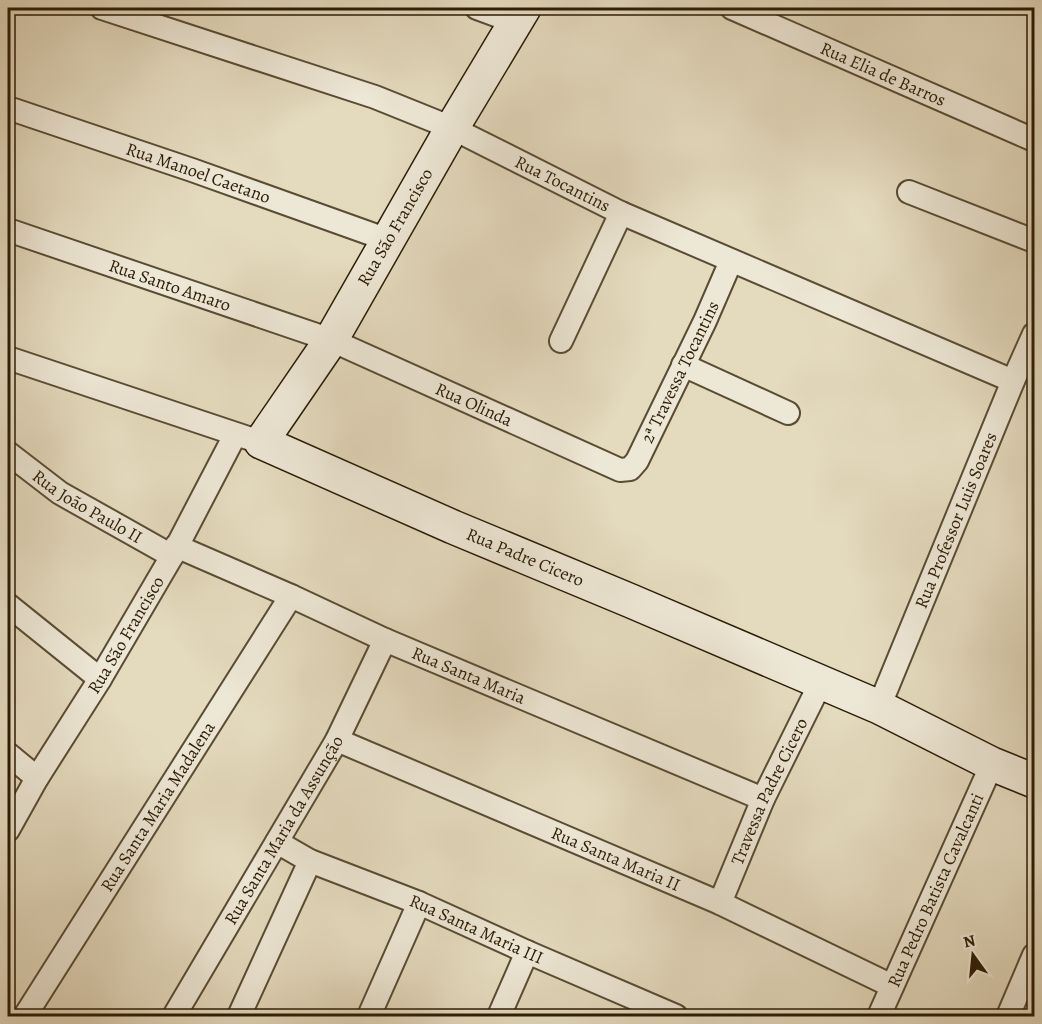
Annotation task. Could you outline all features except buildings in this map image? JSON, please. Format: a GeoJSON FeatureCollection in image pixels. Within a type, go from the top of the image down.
{"type":"FeatureCollection","features":[{"type":"Feature","properties":{"kind":"street","name":"Rua Tocantins"},"geometry":{"type":"LineString","coordinates":[[102,8],[364,93],[452,128],[621,213],[1013,381]]}},
{"type":"Feature","properties":{"kind":"street"},"geometry":{"type":"LineString","coordinates":[[477,8],[519,15]]}},
{"type":"Feature","properties":{"kind":"street","name":"Rua Elia de Barros"},"geometry":{"type":"LineString","coordinates":[[732,8],[1035,140]]}},
{"type":"Feature","properties":{"kind":"street","name":"Rua São Francisco"},"geometry":{"type":"LineString","coordinates":[[8,830],[37,778],[100,679],[174,551],[248,438],[332,340],[519,15]]}},
{"type":"Feature","properties":{"kind":"street","name":"Rua Manoel Caetano"},"geometry":{"type":"LineString","coordinates":[[8,108],[192,170],[388,240]]}},
{"type":"Feature","properties":{"kind":"street"},"geometry":{"type":"LineString","coordinates":[[909,192],[1035,241]]}},
{"type":"Feature","properties":{"kind":"street"},"geometry":{"type":"LineString","coordinates":[[561,341],[621,213]]}},
{"type":"Feature","properties":{"kind":"street","name":"Rua Santo Amaro"},"geometry":{"type":"LineString","coordinates":[[8,230],[332,340]]}},
{"type":"Feature","properties":{"kind":"street","name":"2ª Travessa Tocantins"},"geometry":{"type":"LineString","coordinates":[[618,469],[628,470],[637,461],[705,321],[731,261]]}},
{"type":"Feature","properties":{"kind":"street","name":"Rua Professor Luis Soares"},"geometry":{"type":"LineString","coordinates":[[879,707],[1013,381],[1035,334]]}},
{"type":"Feature","properties":{"kind":"street","name":"Rua Olinda"},"geometry":{"type":"LineString","coordinates":[[332,340],[618,469]]}},
{"type":"Feature","properties":{"kind":"street","name":"Rua Padre Cicero"},"geometry":{"type":"LineString","coordinates":[[8,358],[248,438],[879,707],[992,764],[1035,781]]}},
{"type":"Feature","properties":{"kind":"street"},"geometry":{"type":"LineString","coordinates":[[683,365],[788,413]]}},
{"type":"Feature","properties":{"kind":"street","name":"Rua João Paulo II"},"geometry":{"type":"LineString","coordinates":[[8,453],[60,493],[174,551]]}},
{"type":"Feature","properties":{"kind":"street","name":"Rua Santa Maria"},"geometry":{"type":"LineString","coordinates":[[174,551],[291,596],[385,640],[763,799]]}},
{"type":"Feature","properties":{"kind":"street","name":"Rua Santa Maria Madalena"},"geometry":{"type":"LineString","coordinates":[[25,1017],[291,596]]}},
{"type":"Feature","properties":{"kind":"street"},"geometry":{"type":"LineString","coordinates":[[8,605],[100,679]]}},
{"type":"Feature","properties":{"kind":"street","name":"Rua Santa Maria da Assunção"},"geometry":{"type":"LineString","coordinates":[[174,1017],[337,740],[385,640]]}},
{"type":"Feature","properties":{"kind":"street","name":"Travessa Padre Cicero"},"geometry":{"type":"LineString","coordinates":[[720,903],[763,799],[821,682]]}},
{"type":"Feature","properties":{"kind":"street","name":"Rua Santa Maria II"},"geometry":{"type":"LineString","coordinates":[[337,740],[720,903],[892,986]]}},
{"type":"Feature","properties":{"kind":"street"},"geometry":{"type":"LineString","coordinates":[[8,754],[37,778]]}},
{"type":"Feature","properties":{"kind":"street","name":"Rua Pedro Batista Cavalcanti"},"geometry":{"type":"LineString","coordinates":[[879,1017],[992,764]]}},
{"type":"Feature","properties":{"kind":"street","name":"Rua Santa Maria III"},"geometry":{"type":"LineString","coordinates":[[277,843],[310,861],[419,903],[527,952],[631,1008],[676,1017]]}},
{"type":"Feature","properties":{"kind":"street"},"geometry":{"type":"LineString","coordinates":[[239,1017],[310,861]]}},
{"type":"Feature","properties":{"kind":"street"},"geometry":{"type":"LineString","coordinates":[[369,1017],[419,903]]}},
{"type":"Feature","properties":{"kind":"street"},"geometry":{"type":"LineString","coordinates":[[499,1017],[527,952]]}},
{"type":"Feature","properties":{"kind":"street"},"geometry":{"type":"LineString","coordinates":[[1008,1017],[1035,955]]}}]}
